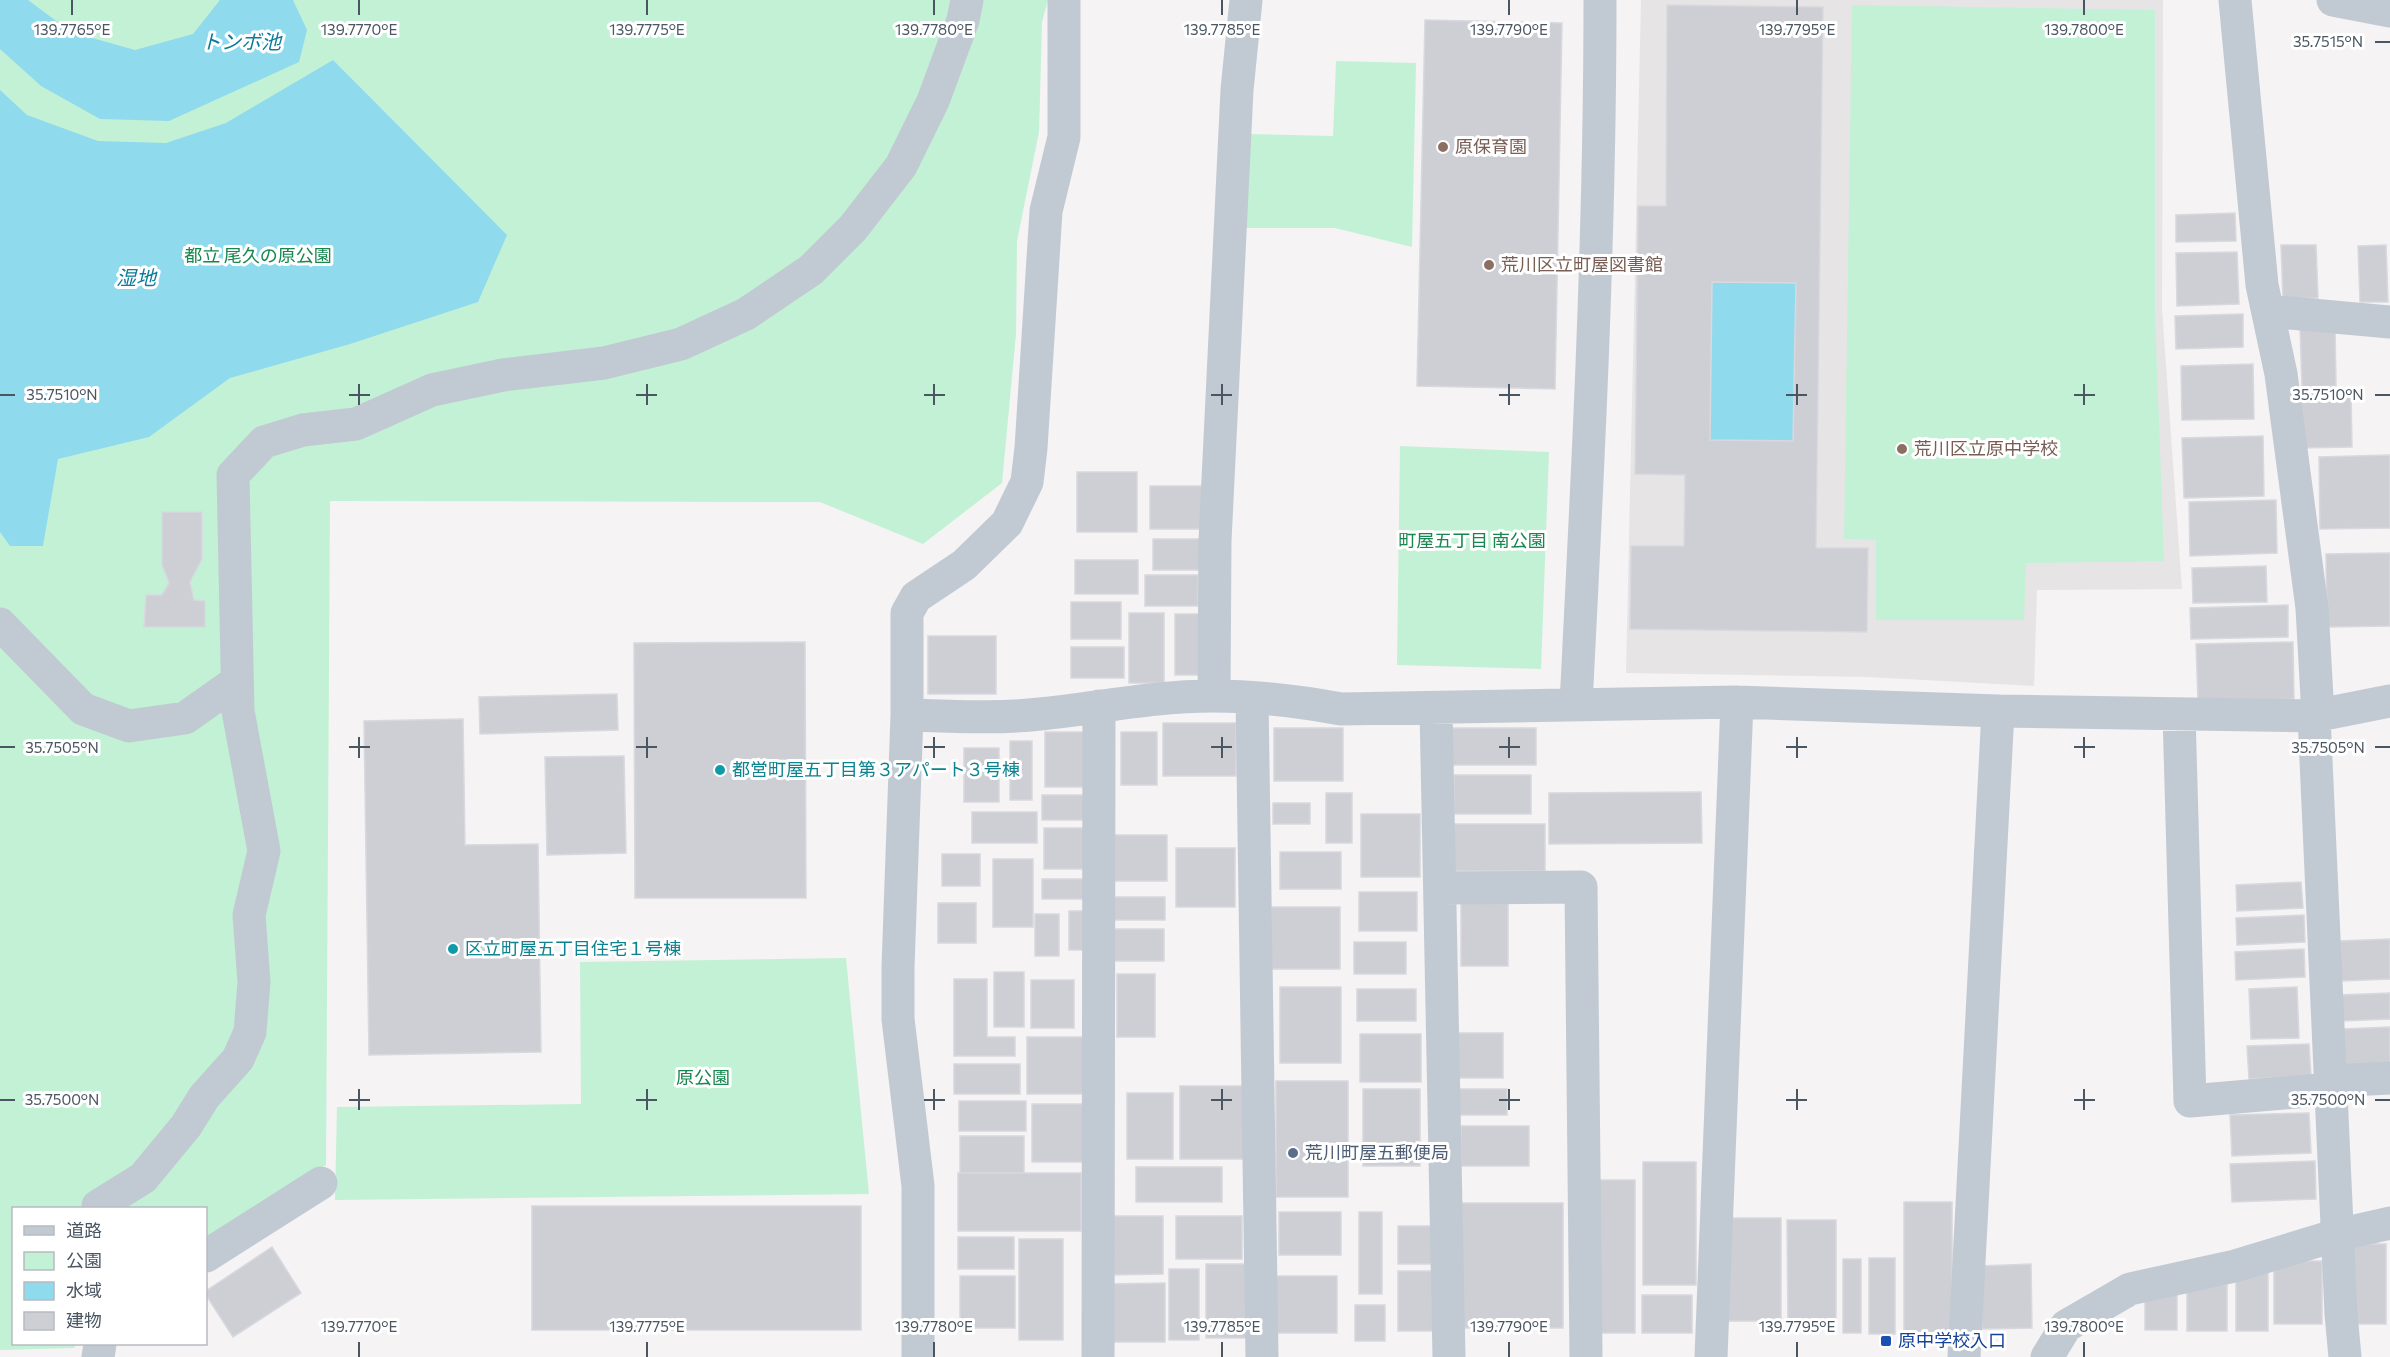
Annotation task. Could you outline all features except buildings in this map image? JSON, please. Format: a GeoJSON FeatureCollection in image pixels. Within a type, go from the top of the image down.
{"type":"FeatureCollection","features":[{"type":"Feature","properties":{"kind":"street"},"geometry":{"type":"LineString","coordinates":[[98,1207],[143,1178],[186,1126],[204,1097],[238,1059],[250,1032],[254,982],[249,915],[264,851],[239,723],[236,682],[233,475],[264,442],[303,430],[356,424],[432,390],[503,375],[604,363],[681,344],[746,314],[811,270],[853,228],[901,166],[933,101],[963,20],[967,0]]}},
{"type":"Feature","properties":{"kind":"street"},"geometry":{"type":"LineString","coordinates":[[918,1357],[918,1186],[898,1019],[897,967],[907,715],[907,613],[916,597],[964,565],[1007,523],[1028,482],[1046,211],[1064,137],[1064,0]]}},
{"type":"Feature","properties":{"kind":"street"},"geometry":{"type":"LineString","coordinates":[[1214,696],[1217,505],[1237,90],[1246,0]]}},
{"type":"Feature","properties":{"kind":"street"},"geometry":{"type":"LineString","coordinates":[[1576,704],[1594,340],[1600,147],[1600,0]]}},
{"type":"Feature","properties":{"kind":"street"},"geometry":{"type":"LineString","coordinates":[[2235,0],[2262,285],[2281,374],[2312,608],[2330,1085],[2345,1357]]}},
{"type":"Feature","properties":{"kind":"street"},"geometry":{"type":"LineString","coordinates":[[2333,0],[2390,11]]}},
{"type":"Feature","properties":{"kind":"street"},"geometry":{"type":"LineString","coordinates":[[2268,311],[2390,322]]}},
{"type":"Feature","properties":{"kind":"street"},"geometry":{"type":"LineString","coordinates":[[0,624],[83,709],[129,726],[185,718],[236,682]]}},
{"type":"Feature","properties":{"kind":"street"},"geometry":{"type":"LineString","coordinates":[[907,715],[984,717],[1037,714],[1156,699],[1214,696],[1252,699],[1278,698],[1341,709],[1737,702],[1998,711],[2316,716],[2390,701]]}},
{"type":"Feature","properties":{"kind":"street"},"geometry":{"type":"LineString","coordinates":[[1252,699],[1262,1357]]}},
{"type":"Feature","properties":{"kind":"street"},"geometry":{"type":"LineString","coordinates":[[1711,1357],[1737,702]]}},
{"type":"Feature","properties":{"kind":"street"},"geometry":{"type":"LineString","coordinates":[[1098,1357],[1099,706]]}},
{"type":"Feature","properties":{"kind":"street"},"geometry":{"type":"LineString","coordinates":[[1436,708],[1449,1357]]}},
{"type":"Feature","properties":{"kind":"street"},"geometry":{"type":"LineString","coordinates":[[1964,1357],[1998,711]]}},
{"type":"Feature","properties":{"kind":"street"},"geometry":{"type":"LineString","coordinates":[[2179,714],[2190,1101],[2390,1078]]}},
{"type":"Feature","properties":{"kind":"street"},"geometry":{"type":"LineString","coordinates":[[1440,888],[1581,887],[1586,1357]]}},
{"type":"Feature","properties":{"kind":"street"},"geometry":{"type":"LineString","coordinates":[[207,1255],[321,1183]]}},
{"type":"Feature","properties":{"kind":"street"},"geometry":{"type":"LineString","coordinates":[[2047,1357],[2066,1326],[2130,1289],[2235,1266],[2337,1235],[2390,1223]]}},
{"type":"Feature","properties":{"kind":"shaded area","name":"荒川区立原中学校"},"geometry":{"type":"Polygon","coordinates":[[[1641,0],[2163,0],[2162,309],[2182,589],[2037,590],[2034,686],[1869,677],[1626,673],[1641,0]]]}},
{"type":"Feature","properties":{"kind":"green space","name":"都立 尾久の原公園"},"geometry":{"type":"Polygon","coordinates":[[[0,0],[1048,0],[1042,22],[1039,132],[1017,241],[1016,334],[1002,483],[923,544],[820,502],[330,501],[326,1165],[207,1237],[207,1207],[12,1207],[12,1345],[76,1345],[74,1348],[0,1350],[0,0]]]}},
{"type":"Feature","properties":{"kind":"green space"},"geometry":{"type":"Polygon","coordinates":[[[1852,5],[2155,10],[2155,312],[2164,561],[2026,563],[2024,620],[1876,620],[1876,540],[1844,539],[1852,5]]]}},
{"type":"Feature","properties":{"kind":"green space"},"geometry":{"type":"Polygon","coordinates":[[[1336,61],[1416,63],[1412,247],[1335,228],[1246,228],[1246,134],[1333,136],[1336,61]]]}},
{"type":"Feature","properties":{"kind":"green space","name":"町屋五丁目 南公園"},"geometry":{"type":"Polygon","coordinates":[[[1400,446],[1549,452],[1541,669],[1397,665],[1400,446]]]}},
{"type":"Feature","properties":{"kind":"green space","name":"原公園"},"geometry":{"type":"Polygon","coordinates":[[[846,958],[869,1194],[335,1200],[337,1107],[581,1104],[580,962],[846,958]]]}},
{"type":"Feature","properties":{"kind":"water","name":"トンボ池"},"geometry":{"type":"Polygon","coordinates":[[[0,0],[28,0],[71,32],[135,50],[193,34],[220,0],[293,0],[307,30],[299,62],[169,121],[100,119],[41,86],[0,49],[0,0]]]}},
{"type":"Feature","properties":{"kind":"water","name":"湿地"},"geometry":{"type":"Polygon","coordinates":[[[333,60],[507,235],[478,302],[350,344],[230,378],[149,437],[58,459],[43,546],[10,546],[0,532],[0,90],[27,115],[98,141],[166,143],[226,123],[333,60]]]}},
{"type":"Feature","properties":{"kind":"water"},"geometry":{"type":"Polygon","coordinates":[[[1712,282],[1796,283],[1793,441],[1710,440],[1712,282]]]}},
{"type":"Feature","properties":{"kind":"place","name":"原保育園"},"geometry":{"type":"Point","coordinates":[1443,147]}},
{"type":"Feature","properties":{"kind":"place","name":"荒川区立町屋図書館"},"geometry":{"type":"Point","coordinates":[1489,265]}},
{"type":"Feature","properties":{"kind":"place","name":"荒川区立原中学校"},"geometry":{"type":"Point","coordinates":[1902,449]}},
{"type":"Feature","properties":{"kind":"place","name":"都営町屋五丁目第３アパート３号棟"},"geometry":{"type":"Point","coordinates":[720,770]}},
{"type":"Feature","properties":{"kind":"place","name":"区立町屋五丁目住宅１号棟"},"geometry":{"type":"Point","coordinates":[453,949]}},
{"type":"Feature","properties":{"kind":"place","name":"荒川町屋五郵便局"},"geometry":{"type":"Point","coordinates":[1293,1153]}},
{"type":"Feature","properties":{"kind":"place","name":"原中学校入口"},"geometry":{"type":"Point","coordinates":[1886,1341]}}]}
